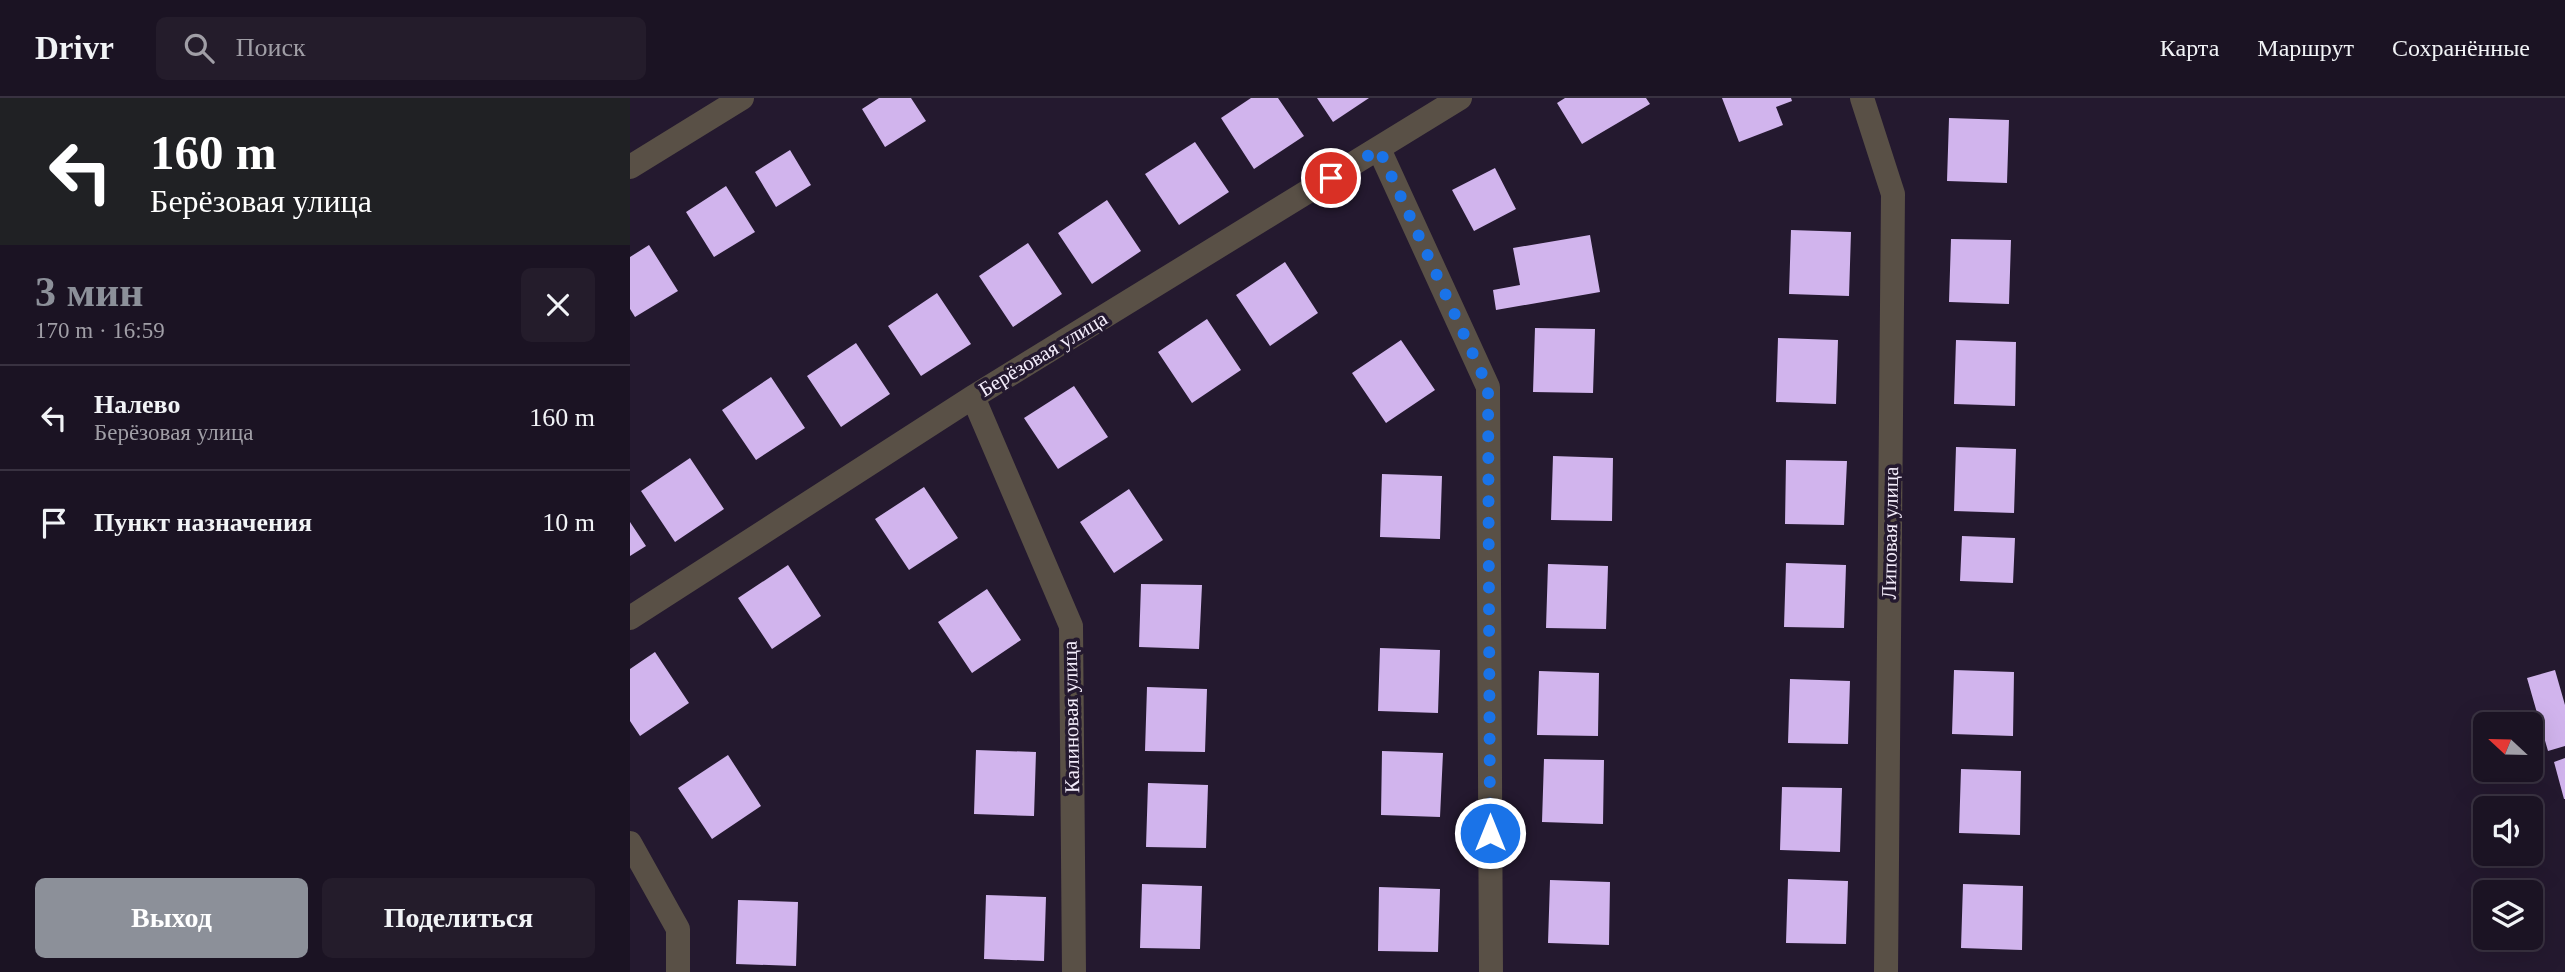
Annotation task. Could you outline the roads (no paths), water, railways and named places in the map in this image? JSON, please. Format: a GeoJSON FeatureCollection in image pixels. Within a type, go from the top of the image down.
{"type":"FeatureCollection","features":[{"type":"Feature","properties":{"kind":"street"},"geometry":{"type":"LineString","coordinates":[[630,167],[742,98]]}},
{"type":"Feature","properties":{"kind":"street","name":"Берёзовая улица"},"geometry":{"type":"LineString","coordinates":[[630,618],[973,397],[1460,98]]}},
{"type":"Feature","properties":{"kind":"street","name":"Липовая улица"},"geometry":{"type":"LineString","coordinates":[[1862,98],[1893,194],[1886,972]]}},
{"type":"Feature","properties":{"kind":"street"},"geometry":{"type":"LineString","coordinates":[[1379,149],[1488,387],[1491,972]]}},
{"type":"Feature","properties":{"kind":"street","name":"Калиновая улица"},"geometry":{"type":"LineString","coordinates":[[973,397],[1071,626],[1074,972]]}},
{"type":"Feature","properties":{"kind":"street"},"geometry":{"type":"LineString","coordinates":[[630,843],[678,929],[678,972]]}}]}
